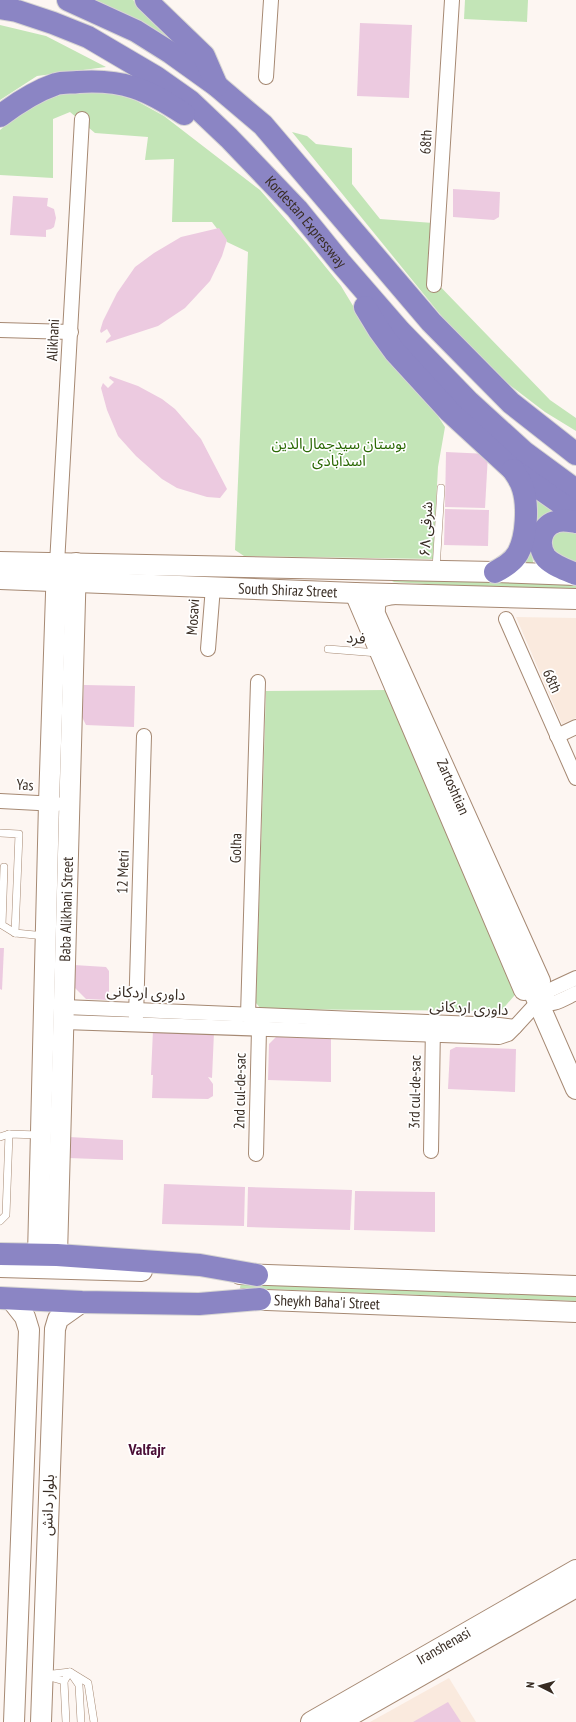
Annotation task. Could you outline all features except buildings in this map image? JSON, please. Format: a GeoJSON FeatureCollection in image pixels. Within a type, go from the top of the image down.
{"type":"FeatureCollection","features":[{"type":"Feature","properties":{"kind":"highway","name":"Kordestan Expressway"},"geometry":{"type":"LineString","coordinates":[[68,0],[136,31],[171,53],[217,86],[263,125],[432,322],[511,404],[576,454]]}},
{"type":"Feature","properties":{"kind":"highway"},"geometry":{"type":"LineString","coordinates":[[146,0],[204,56],[217,86]]}},
{"type":"Feature","properties":{"kind":"highway","name":"Kordestan Expressway"},"geometry":{"type":"LineString","coordinates":[[0,8],[17,11],[88,37],[156,77],[190,101],[229,138],[298,209],[340,262],[400,331],[469,402],[524,452],[576,490]]}},
{"type":"Feature","properties":{"kind":"highway"},"geometry":{"type":"LineString","coordinates":[[0,116],[14,105],[57,84],[117,82],[137,88],[164,101],[203,129],[229,138]]}},
{"type":"Feature","properties":{"kind":"highway"},"geometry":{"type":"LineString","coordinates":[[340,262],[379,330],[396,352],[450,412],[512,469],[576,514]]}},
{"type":"Feature","properties":{"kind":"highway"},"geometry":{"type":"LineString","coordinates":[[495,572],[511,562],[518,553],[523,541],[526,512],[524,490],[520,479],[512,469]]}},
{"type":"Feature","properties":{"kind":"highway"},"geometry":{"type":"LineString","coordinates":[[576,522],[567,520],[555,521],[543,532],[540,541],[541,549],[547,558],[555,565],[576,575]]}},
{"type":"Feature","properties":{"kind":"highway"},"geometry":{"type":"LineString","coordinates":[[0,1254],[48,1255],[200,1265],[256,1275]]}},
{"type":"Feature","properties":{"kind":"highway"},"geometry":{"type":"LineString","coordinates":[[3,1295],[80,1297],[199,1304],[260,1299]]}},
{"type":"Feature","properties":{"kind":"street"},"geometry":{"type":"LineString","coordinates":[[266,77],[271,0]]}},
{"type":"Feature","properties":{"kind":"street","name":"68th"},"geometry":{"type":"LineString","coordinates":[[434,285],[452,0]]}},
{"type":"Feature","properties":{"kind":"street","name":"Alikhani"},"geometry":{"type":"LineString","coordinates":[[66,573],[71,332],[82,119]]}},
{"type":"Feature","properties":{"kind":"street"},"geometry":{"type":"LineString","coordinates":[[0,330],[71,332]]}},
{"type":"Feature","properties":{"kind":"street","name":"South Shiraz Street"},"geometry":{"type":"LineString","coordinates":[[0,562],[66,573],[213,587],[355,593],[576,599]]}},
{"type":"Feature","properties":{"kind":"street","name":"South Shiraz Street"},"geometry":{"type":"LineString","coordinates":[[0,579],[66,573],[495,572],[576,575]]}},
{"type":"Feature","properties":{"kind":"street","name":"Baba Alikhani Street"},"geometry":{"type":"LineString","coordinates":[[48,1255],[40,1163],[49,803],[66,573]]}},
{"type":"Feature","properties":{"kind":"street","name":"Baba Alikhani Street"},"geometry":{"type":"LineString","coordinates":[[48,1255],[60,1164],[70,804],[66,573]]}},
{"type":"Feature","properties":{"kind":"street","name":"Mosavi"},"geometry":{"type":"LineString","coordinates":[[208,649],[213,587]]}},
{"type":"Feature","properties":{"kind":"street","name":"Zartoshtian"},"geometry":{"type":"LineString","coordinates":[[355,593],[524,990],[535,994],[540,981],[375,614],[374,606],[377,599],[382,596],[394,594]]}},
{"type":"Feature","properties":{"kind":"street","name":"68th"},"geometry":{"type":"LineString","coordinates":[[506,619],[576,778]]}},
{"type":"Feature","properties":{"kind":"street","name":"Golha"},"geometry":{"type":"LineString","coordinates":[[248,1015],[258,682]]}},
{"type":"Feature","properties":{"kind":"street"},"geometry":{"type":"LineString","coordinates":[[558,736],[576,728]]}},
{"type":"Feature","properties":{"kind":"street","name":"12 Metri"},"geometry":{"type":"LineString","coordinates":[[135,1024],[144,736]]}},
{"type":"Feature","properties":{"kind":"street","name":"Yas"},"geometry":{"type":"LineString","coordinates":[[0,801],[70,804]]}},
{"type":"Feature","properties":{"kind":"street","name":"داوری اردکانی"},"geometry":{"type":"LineString","coordinates":[[64,1014],[136,1010],[248,1015],[433,1029],[499,1038],[508,1034],[515,1027],[535,994],[542,996],[548,991],[576,978]]}},
{"type":"Feature","properties":{"kind":"street"},"geometry":{"type":"LineString","coordinates":[[535,994],[545,1005],[554,1003],[576,993]]}},
{"type":"Feature","properties":{"kind":"street"},"geometry":{"type":"LineString","coordinates":[[535,994],[576,1089]]}},
{"type":"Feature","properties":{"kind":"street"},"geometry":{"type":"LineString","coordinates":[[44,1014],[64,1014]]}},
{"type":"Feature","properties":{"kind":"street","name":"داوری اردکانی"},"geometry":{"type":"LineString","coordinates":[[64,1014],[135,1024],[259,1029],[433,1029]]}},
{"type":"Feature","properties":{"kind":"street"},"geometry":{"type":"LineString","coordinates":[[248,1015],[259,1029]]}},
{"type":"Feature","properties":{"kind":"street","name":"2nd cul-de-sac"},"geometry":{"type":"LineString","coordinates":[[256,1154],[259,1029]]}},
{"type":"Feature","properties":{"kind":"street","name":"3rd cul-de-sac"},"geometry":{"type":"LineString","coordinates":[[431,1151],[433,1029]]}},
{"type":"Feature","properties":{"kind":"street"},"geometry":{"type":"LineString","coordinates":[[40,1163],[60,1164]]}},
{"type":"Feature","properties":{"kind":"street","name":"Sheykh Baha'i Street"},"geometry":{"type":"LineString","coordinates":[[0,1267],[576,1286]]}},
{"type":"Feature","properties":{"kind":"street","name":"بلوار دانش"},"geometry":{"type":"LineString","coordinates":[[3,1295],[24,1316],[29,1330],[14,1722]]}},
{"type":"Feature","properties":{"kind":"street","name":"بلوار دانش"},"geometry":{"type":"LineString","coordinates":[[40,1722],[55,1329],[58,1319],[80,1297]]}},
{"type":"Feature","properties":{"kind":"street","name":"Sheykh Baha'i Street"},"geometry":{"type":"LineString","coordinates":[[260,1299],[576,1312]]}},
{"type":"Feature","properties":{"kind":"street"},"geometry":{"type":"LineString","coordinates":[[28,1347],[34,1340],[39,1339],[50,1340],[54,1346]]}},
{"type":"Feature","properties":{"kind":"street","name":"Iranshenasi"},"geometry":{"type":"LineString","coordinates":[[339,1722],[444,1653],[576,1570]]}},
{"type":"Feature","properties":{"kind":"street","name":"Iranshenasi"},"geometry":{"type":"LineString","coordinates":[[311,1722],[576,1587]]}},
{"type":"Feature","properties":{"kind":"street"},"geometry":{"type":"LineString","coordinates":[[16,1676],[42,1675]]}},
{"type":"Feature","properties":{"kind":"lane","name":"۶۸ شرقی"},"geometry":{"type":"LineString","coordinates":[[436,572],[441,488]]}},
{"type":"Feature","properties":{"kind":"lane","name":"فرد"},"geometry":{"type":"LineString","coordinates":[[328,649],[380,654]]}},
{"type":"Feature","properties":{"kind":"lane"},"geometry":{"type":"LineString","coordinates":[[0,834],[19,834],[15,933]]}},
{"type":"Feature","properties":{"kind":"lane"},"geometry":{"type":"LineString","coordinates":[[4,867],[2,925],[15,933],[46,936]]}},
{"type":"Feature","properties":{"kind":"lane"},"geometry":{"type":"LineString","coordinates":[[0,1221],[6,1215],[9,1134]]}},
{"type":"Feature","properties":{"kind":"lane"},"geometry":{"type":"LineString","coordinates":[[0,1137],[9,1134],[41,1135]]}},
{"type":"Feature","properties":{"kind":"lane"},"geometry":{"type":"LineString","coordinates":[[66,1722],[64,1681],[70,1672]]}},
{"type":"Feature","properties":{"kind":"lane"},"geometry":{"type":"LineString","coordinates":[[70,1672],[79,1685],[81,1722]]}},
{"type":"Feature","properties":{"kind":"lane"},"geometry":{"type":"LineString","coordinates":[[42,1675],[70,1672],[88,1683],[94,1722]]}},
{"type":"Feature","properties":{"kind":"lane"},"geometry":{"type":"LineString","coordinates":[[42,1675],[64,1681]]}},
{"type":"Feature","properties":{"kind":"shaded area"},"geometry":{"type":"Polygon","coordinates":[[[516,617],[576,618],[576,718],[562,724],[516,617]]]}},
{"type":"Feature","properties":{"kind":"shaded area"},"geometry":{"type":"Polygon","coordinates":[[[449,1678],[476,1722],[370,1722],[449,1678]]]}},
{"type":"Feature","properties":{"kind":"green space"},"geometry":{"type":"Polygon","coordinates":[[[93,0],[133,0],[203,65],[93,0]]]}},
{"type":"Feature","properties":{"kind":"green space"},"geometry":{"type":"Polygon","coordinates":[[[465,0],[528,0],[527,22],[464,19],[465,0]]]}},
{"type":"Feature","properties":{"kind":"green space"},"geometry":{"type":"Polygon","coordinates":[[[0,25],[46,36],[106,67],[37,76],[0,100],[0,25]]]}},
{"type":"Feature","properties":{"kind":"green space","name":"بوستان سیدجمال‌الدین اسدآبادی"},"geometry":{"type":"Polygon","coordinates":[[[68,92],[108,92],[135,100],[164,116],[260,190],[341,286],[358,314],[427,399],[445,427],[438,467],[433,559],[244,556],[235,550],[248,252],[227,242],[212,222],[172,222],[174,159],[145,160],[148,137],[95,133],[70,112],[53,119],[53,178],[0,175],[0,130],[30,106],[68,92]]]}},
{"type":"Feature","properties":{"kind":"green space"},"geometry":{"type":"Polygon","coordinates":[[[292,132],[307,136],[316,144],[352,148],[352,184],[380,219],[433,223],[430,276],[550,400],[576,418],[576,431],[545,412],[507,383],[452,329],[292,132]]]}},
{"type":"Feature","properties":{"kind":"green space"},"geometry":{"type":"Polygon","coordinates":[[[531,495],[556,514],[531,548],[534,568],[515,567],[531,495]]]}},
{"type":"Feature","properties":{"kind":"green space"},"geometry":{"type":"Polygon","coordinates":[[[576,528],[576,565],[557,561],[548,534],[576,528]]]}},
{"type":"Feature","properties":{"kind":"green space"},"geometry":{"type":"Polygon","coordinates":[[[441,579],[576,582],[576,593],[392,582],[441,579]]]}},
{"type":"Feature","properties":{"kind":"green space"},"geometry":{"type":"Polygon","coordinates":[[[387,690],[520,989],[501,1011],[261,1009],[256,1003],[266,691],[387,690]]]}},
{"type":"Feature","properties":{"kind":"green space"},"geometry":{"type":"Polygon","coordinates":[[[241,1282],[576,1291],[576,1301],[240,1288],[241,1282]]]}},
{"type":"Feature","properties":{"kind":"district","name":"Valfajr"},"geometry":{"type":"Point","coordinates":[147,1449]}}]}
